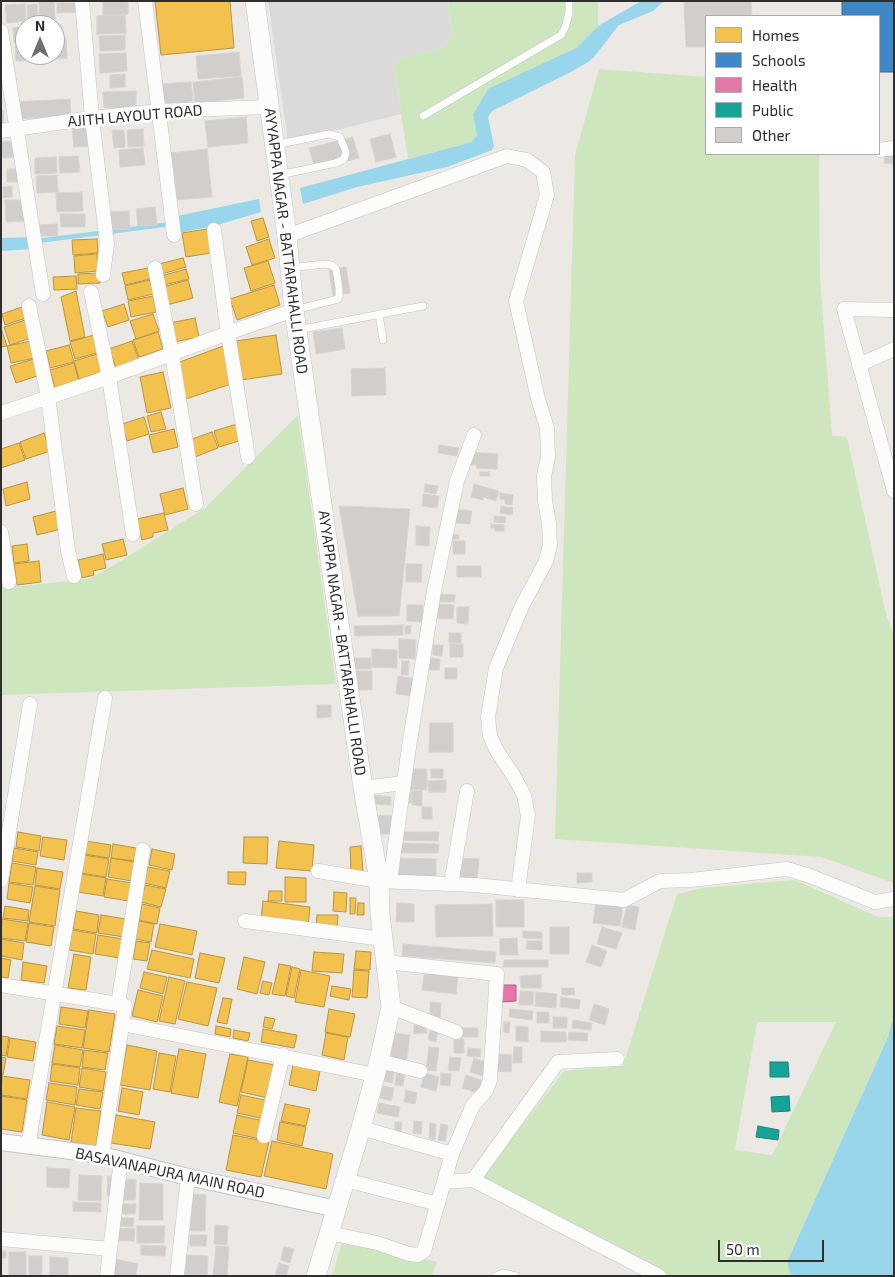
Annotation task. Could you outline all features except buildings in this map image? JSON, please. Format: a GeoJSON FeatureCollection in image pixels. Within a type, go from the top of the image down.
{"type":"FeatureCollection","features":[{"type":"Feature","properties":{"kind":"main road","name":"AYYAPPA NAGAR - BATTARAHALLI ROAD"},"geometry":{"type":"LineString","coordinates":[[255,1],[287,236],[294,310],[363,788],[384,881],[383,939],[391,1007],[362,1128],[316,1276]]}},
{"type":"Feature","properties":{"kind":"street"},"geometry":{"type":"LineString","coordinates":[[82,1],[92,118],[107,244],[103,275]]}},
{"type":"Feature","properties":{"kind":"street"},"geometry":{"type":"LineString","coordinates":[[145,1],[174,235]]}},
{"type":"Feature","properties":{"kind":"street"},"geometry":{"type":"LineString","coordinates":[[1,31],[43,294]]}},
{"type":"Feature","properties":{"kind":"street","name":"AJITH LAYOUT ROAD"},"geometry":{"type":"LineString","coordinates":[[1,131],[158,111],[269,107]]}},
{"type":"Feature","properties":{"kind":"street"},"geometry":{"type":"LineString","coordinates":[[880,150],[894,148]]}},
{"type":"Feature","properties":{"kind":"street"},"geometry":{"type":"LineString","coordinates":[[287,236],[507,156],[527,160],[543,172],[547,195],[516,301],[546,428],[548,457],[544,476],[550,545],[546,561],[522,606],[496,668],[488,717],[490,736],[496,751],[524,795],[528,816],[518,890]]}},
{"type":"Feature","properties":{"kind":"street"},"geometry":{"type":"LineString","coordinates":[[214,230],[248,456]]}},
{"type":"Feature","properties":{"kind":"street"},"geometry":{"type":"LineString","coordinates":[[155,268],[172,355],[196,504]]}},
{"type":"Feature","properties":{"kind":"street"},"geometry":{"type":"LineString","coordinates":[[91,292],[109,377],[133,534]]}},
{"type":"Feature","properties":{"kind":"street"},"geometry":{"type":"LineString","coordinates":[[29,306],[48,396],[68,551],[74,576]]}},
{"type":"Feature","properties":{"kind":"street"},"geometry":{"type":"LineString","coordinates":[[894,310],[844,309],[894,491]]}},
{"type":"Feature","properties":{"kind":"street"},"geometry":{"type":"LineString","coordinates":[[1,413],[172,355],[294,310]]}},
{"type":"Feature","properties":{"kind":"street"},"geometry":{"type":"LineString","coordinates":[[859,365],[894,349]]}},
{"type":"Feature","properties":{"kind":"street"},"geometry":{"type":"LineString","coordinates":[[384,881],[404,783],[434,591],[457,481],[474,435]]}},
{"type":"Feature","properties":{"kind":"street"},"geometry":{"type":"LineString","coordinates":[[1,532],[9,582]]}},
{"type":"Feature","properties":{"kind":"street"},"geometry":{"type":"LineString","coordinates":[[28,1146],[105,698]]}},
{"type":"Feature","properties":{"kind":"street"},"geometry":{"type":"LineString","coordinates":[[1,880],[30,704]]}},
{"type":"Feature","properties":{"kind":"street"},"geometry":{"type":"LineString","coordinates":[[363,788],[404,783]]}},
{"type":"Feature","properties":{"kind":"street"},"geometry":{"type":"LineString","coordinates":[[451,884],[467,791]]}},
{"type":"Feature","properties":{"kind":"street"},"geometry":{"type":"LineString","coordinates":[[118,1004],[143,850]]}},
{"type":"Feature","properties":{"kind":"street"},"geometry":{"type":"LineString","coordinates":[[318,871],[384,881],[451,884],[624,900],[660,881],[691,880],[787,869],[876,902],[894,900]]}},
{"type":"Feature","properties":{"kind":"street"},"geometry":{"type":"LineString","coordinates":[[245,921],[383,939]]}},
{"type":"Feature","properties":{"kind":"street"},"geometry":{"type":"LineString","coordinates":[[329,1233],[377,1243],[409,1254],[418,1255],[424,1251],[452,1154],[473,1105],[486,1091],[490,1080],[497,974],[386,962]]}},
{"type":"Feature","properties":{"kind":"street"},"geometry":{"type":"LineString","coordinates":[[1,985],[124,1006],[102,1155]]}},
{"type":"Feature","properties":{"kind":"street"},"geometry":{"type":"LineString","coordinates":[[391,1007],[456,1032]]}},
{"type":"Feature","properties":{"kind":"street"},"geometry":{"type":"LineString","coordinates":[[122,1024],[283,1055],[377,1068],[420,1071]]}},
{"type":"Feature","properties":{"kind":"street"},"geometry":{"type":"LineString","coordinates":[[264,1136],[283,1055]]}},
{"type":"Feature","properties":{"kind":"street"},"geometry":{"type":"LineString","coordinates":[[473,1180],[558,1062],[617,1059]]}},
{"type":"Feature","properties":{"kind":"street"},"geometry":{"type":"LineString","coordinates":[[362,1128],[452,1154]]}},
{"type":"Feature","properties":{"kind":"street","name":"BASAVANAPURA MAIN ROAD"},"geometry":{"type":"LineString","coordinates":[[1,1142],[102,1155],[337,1209]]}},
{"type":"Feature","properties":{"kind":"street"},"geometry":{"type":"LineString","coordinates":[[107,1276],[121,1159]]}},
{"type":"Feature","properties":{"kind":"street"},"geometry":{"type":"LineString","coordinates":[[177,1276],[188,1176]]}},
{"type":"Feature","properties":{"kind":"street"},"geometry":{"type":"LineString","coordinates":[[346,1180],[438,1204]]}},
{"type":"Feature","properties":{"kind":"street"},"geometry":{"type":"LineString","coordinates":[[444,1182],[473,1180],[659,1276]]}},
{"type":"Feature","properties":{"kind":"street"},"geometry":{"type":"LineString","coordinates":[[1,1240],[110,1249]]}},
{"type":"Feature","properties":{"kind":"lane"},"geometry":{"type":"LineString","coordinates":[[423,116],[560,35],[565,28],[569,13],[569,1]]}},
{"type":"Feature","properties":{"kind":"lane"},"geometry":{"type":"LineString","coordinates":[[275,145],[329,134],[340,137],[346,152],[344,158],[336,164],[278,175]]}},
{"type":"Feature","properties":{"kind":"lane"},"geometry":{"type":"LineString","coordinates":[[290,268],[324,264],[332,265],[336,269],[339,288],[338,299],[294,310]]}},
{"type":"Feature","properties":{"kind":"lane"},"geometry":{"type":"LineString","coordinates":[[297,330],[423,306]]}},
{"type":"Feature","properties":{"kind":"lane"},"geometry":{"type":"LineString","coordinates":[[379,314],[383,340]]}},
{"type":"Feature","properties":{"kind":"lane"},"geometry":{"type":"LineString","coordinates":[[496,1276],[503,1273],[516,1276]]}},
{"type":"Feature","properties":{"kind":"shaded area"},"geometry":{"type":"Polygon","coordinates":[[[268,1],[448,1],[452,34],[444,47],[393,61],[401,114],[288,142],[268,1]]]}},
{"type":"Feature","properties":{"kind":"green space"},"geometry":{"type":"Polygon","coordinates":[[[448,1],[598,1],[598,26],[576,48],[551,61],[473,115],[477,135],[472,142],[408,159],[393,61],[444,47],[452,34],[448,1]]]}},
{"type":"Feature","properties":{"kind":"green space"},"geometry":{"type":"Polygon","coordinates":[[[599,69],[705,77],[705,155],[819,155],[820,279],[832,436],[847,437],[885,610],[894,637],[894,883],[821,857],[555,839],[575,155],[599,69]]]}},
{"type":"Feature","properties":{"kind":"green space"},"geometry":{"type":"Polygon","coordinates":[[[298,415],[336,684],[1,695],[1,588],[89,579],[114,565],[205,508],[298,415]]]}},
{"type":"Feature","properties":{"kind":"green space"},"geometry":{"type":"Polygon","coordinates":[[[795,880],[878,917],[894,917],[894,1015],[888,1037],[787,1262],[790,1273],[795,1276],[656,1276],[482,1177],[564,1071],[623,1066],[677,894],[702,888],[795,880]],[[757,1022],[735,1150],[772,1155],[836,1022],[757,1022]]]}},
{"type":"Feature","properties":{"kind":"green space"},"geometry":{"type":"Polygon","coordinates":[[[343,1240],[437,1262],[432,1276],[332,1276],[343,1240]]]}},
{"type":"Feature","properties":{"kind":"water"},"geometry":{"type":"Polygon","coordinates":[[[641,1],[664,1],[653,11],[619,25],[588,62],[492,111],[488,117],[494,146],[492,150],[447,167],[357,187],[303,204],[300,188],[472,142],[477,135],[473,115],[488,89],[576,48],[598,26],[641,1]]]}},
{"type":"Feature","properties":{"kind":"water"},"geometry":{"type":"Polygon","coordinates":[[[259,199],[261,212],[214,226],[178,233],[177,216],[259,199]]]}},
{"type":"Feature","properties":{"kind":"water"},"geometry":{"type":"Polygon","coordinates":[[[32,237],[33,249],[1,251],[1,238],[32,237]]]}},
{"type":"Feature","properties":{"kind":"water"},"geometry":{"type":"Polygon","coordinates":[[[894,1015],[894,1276],[795,1276],[790,1273],[787,1262],[888,1037],[894,1015]]]}},
{"type":"Feature","properties":{"kind":"waterway"},"geometry":{"type":"LineString","coordinates":[[37,241],[171,224]]}}]}
